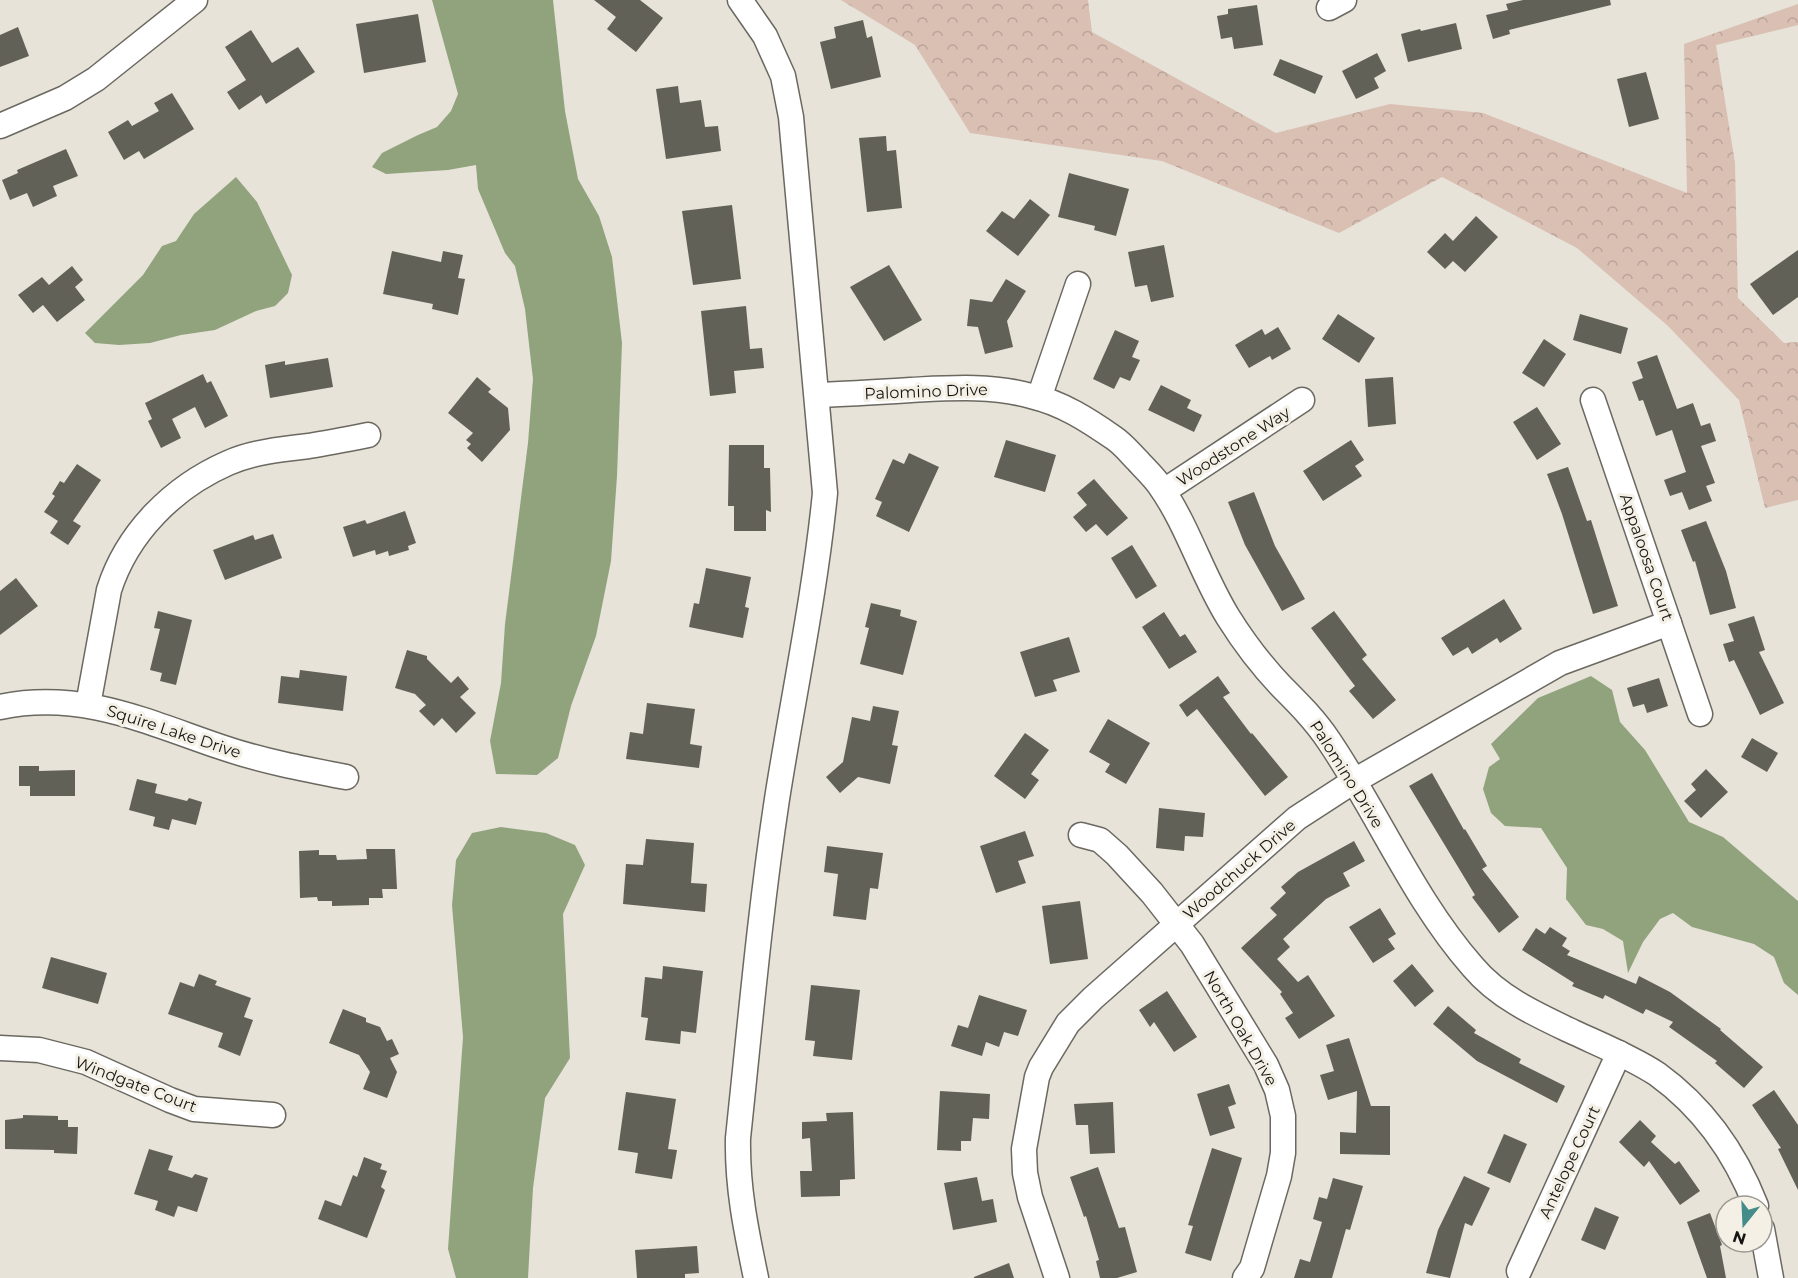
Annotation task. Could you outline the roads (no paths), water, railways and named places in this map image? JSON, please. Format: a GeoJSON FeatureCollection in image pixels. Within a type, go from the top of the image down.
{"type":"FeatureCollection","features":[{"type":"Feature","properties":{"kind":"street"},"geometry":{"type":"LineString","coordinates":[[0,126],[65,98],[96,79],[195,0]]}},
{"type":"Feature","properties":{"kind":"street"},"geometry":{"type":"LineString","coordinates":[[740,0],[765,36],[783,76],[791,117],[825,492],[821,537],[789,717],[771,843],[738,1138],[737,1165],[741,1202],[756,1278]]}},
{"type":"Feature","properties":{"kind":"street"},"geometry":{"type":"LineString","coordinates":[[1039,398],[1078,284]]}},
{"type":"Feature","properties":{"kind":"street","name":"Palomino Drive"},"geometry":{"type":"LineString","coordinates":[[817,395],[985,389],[1039,398],[1078,414],[1118,441],[1159,483],[1174,507],[1212,590],[1241,639],[1317,723],[1442,930],[1476,971],[1514,1002],[1533,1014],[1619,1053],[1654,1073],[1681,1093],[1704,1115],[1719,1134],[1751,1194]]}},
{"type":"Feature","properties":{"kind":"street","name":"Woodstone Way"},"geometry":{"type":"LineString","coordinates":[[1164,491],[1302,400]]}},
{"type":"Feature","properties":{"kind":"street","name":"Appaloosa Court"},"geometry":{"type":"LineString","coordinates":[[1593,400],[1700,714]]}},
{"type":"Feature","properties":{"kind":"street"},"geometry":{"type":"LineString","coordinates":[[88,705],[114,574],[137,535],[163,504],[203,476],[228,462],[288,447],[368,435]]}},
{"type":"Feature","properties":{"kind":"street","name":"Woodchuck Drive"},"geometry":{"type":"LineString","coordinates":[[1057,1278],[1030,1197],[1025,1173],[1024,1149],[1037,1077],[1068,1023],[1297,818],[1354,781],[1560,663],[1670,623]]}},
{"type":"Feature","properties":{"kind":"street","name":"Squire Lake Drive"},"geometry":{"type":"LineString","coordinates":[[0,707],[56,702],[114,710],[234,751],[295,768],[346,777]]}},
{"type":"Feature","properties":{"kind":"street","name":"North Oak Drive"},"geometry":{"type":"LineString","coordinates":[[1081,835],[1100,840],[1117,855],[1177,924],[1192,944],[1266,1065],[1276,1090],[1282,1116],[1283,1153],[1279,1176],[1252,1268],[1245,1278]]}},
{"type":"Feature","properties":{"kind":"street","name":"Windgate Court"},"geometry":{"type":"LineString","coordinates":[[0,1048],[39,1050],[86,1062],[194,1109],[273,1115]]}},
{"type":"Feature","properties":{"kind":"street","name":"Antelope Court"},"geometry":{"type":"LineString","coordinates":[[1519,1271],[1619,1053]]}},
{"type":"Feature","properties":{"kind":"street"},"geometry":{"type":"LineString","coordinates":[[1767,1254],[1771,1278]]}}]}
